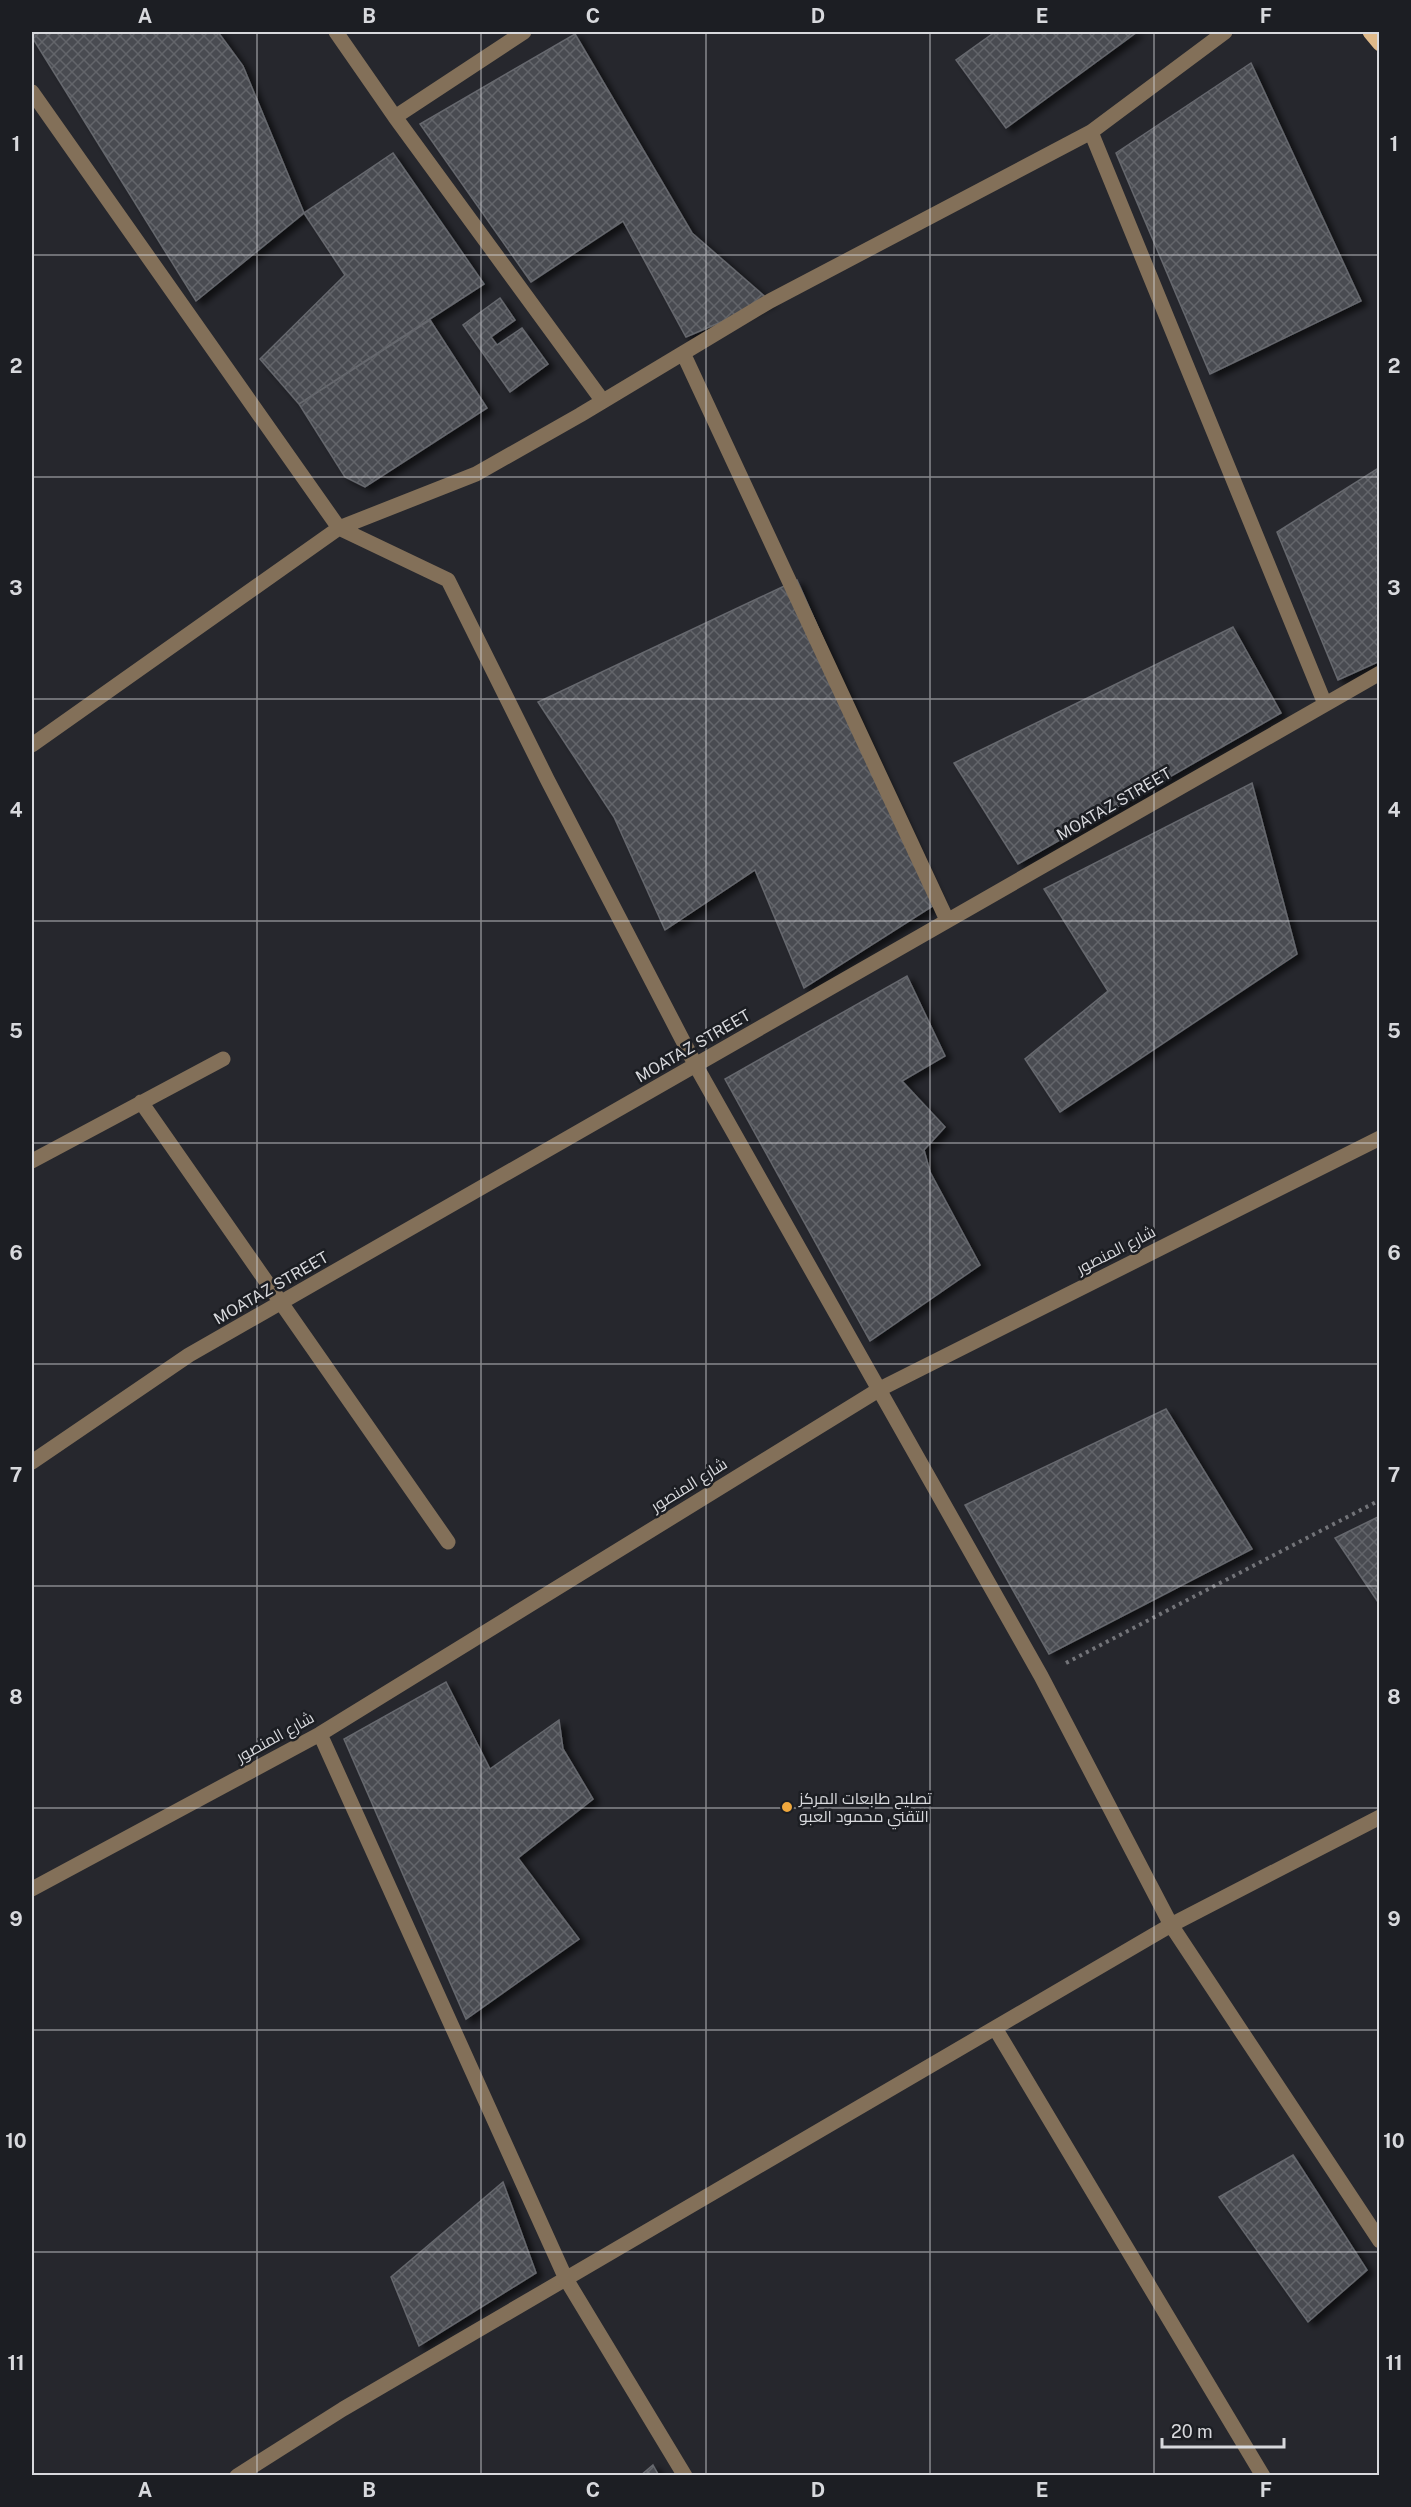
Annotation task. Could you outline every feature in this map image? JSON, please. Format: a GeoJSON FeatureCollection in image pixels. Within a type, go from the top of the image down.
{"type":"FeatureCollection","features":[{"type":"Feature","properties":{"kind":"main road"},"geometry":{"type":"LineString","coordinates":[[1370,32],[1380,44]]}},
{"type":"Feature","properties":{"kind":"street"},"geometry":{"type":"LineString","coordinates":[[336,32],[395,117],[602,400]]}},
{"type":"Feature","properties":{"kind":"street"},"geometry":{"type":"LineString","coordinates":[[395,117],[524,32]]}},
{"type":"Feature","properties":{"kind":"street"},"geometry":{"type":"LineString","coordinates":[[32,744],[339,528],[476,474],[770,301],[1091,132],[1225,32]]}},
{"type":"Feature","properties":{"kind":"street"},"geometry":{"type":"LineString","coordinates":[[32,92],[339,528],[448,580],[547,779],[696,1066],[1041,1676],[1171,1925],[1380,2241]]}},
{"type":"Feature","properties":{"kind":"street"},"geometry":{"type":"LineString","coordinates":[[1091,132],[1325,704]]}},
{"type":"Feature","properties":{"kind":"street"},"geometry":{"type":"LineString","coordinates":[[683,353],[947,920]]}},
{"type":"Feature","properties":{"kind":"street","name":"MOATAZ STREET"},"geometry":{"type":"LineString","coordinates":[[32,1462],[189,1355],[1380,673]]}},
{"type":"Feature","properties":{"kind":"street"},"geometry":{"type":"LineString","coordinates":[[32,1161],[223,1059]]}},
{"type":"Feature","properties":{"kind":"street"},"geometry":{"type":"LineString","coordinates":[[141,1102],[448,1542]]}},
{"type":"Feature","properties":{"kind":"street","name":"شارع المنصور"},"geometry":{"type":"LineString","coordinates":[[32,1889],[320,1734],[880,1389],[1379,1141]]}},
{"type":"Feature","properties":{"kind":"street"},"geometry":{"type":"LineString","coordinates":[[320,1734],[566,2279],[685,2475]]}},
{"type":"Feature","properties":{"kind":"street"},"geometry":{"type":"LineString","coordinates":[[237,2475],[343,2409],[1171,1925],[1380,1817]]}},
{"type":"Feature","properties":{"kind":"street"},"geometry":{"type":"LineString","coordinates":[[995,2028],[1263,2475]]}},
{"type":"Feature","properties":{"kind":"path"},"geometry":{"type":"LineString","coordinates":[[1041,1676],[1380,1500]]}},
{"type":"Feature","properties":{"kind":"building"},"geometry":{"type":"Polygon","coordinates":[[[32,32],[218,32],[243,66],[304,213],[196,301],[32,37],[32,32]]]}},
{"type":"Feature","properties":{"kind":"building"},"geometry":{"type":"Polygon","coordinates":[[[995,32],[1137,32],[1006,128],[956,60],[995,32]]]}},
{"type":"Feature","properties":{"kind":"building"},"geometry":{"type":"Polygon","coordinates":[[[575,34],[692,233],[770,301],[686,337],[623,221],[531,282],[420,124],[575,34]]]}},
{"type":"Feature","properties":{"kind":"building"},"geometry":{"type":"Polygon","coordinates":[[[1251,63],[1361,301],[1210,374],[1116,153],[1251,63]]]}},
{"type":"Feature","properties":{"kind":"building"},"geometry":{"type":"Polygon","coordinates":[[[393,153],[484,284],[299,404],[260,359],[345,275],[304,213],[393,153]]]}},
{"type":"Feature","properties":{"kind":"building"},"geometry":{"type":"Polygon","coordinates":[[[500,298],[515,320],[491,337],[497,345],[522,328],[548,364],[510,392],[463,325],[500,298]]]}},
{"type":"Feature","properties":{"kind":"building"},"geometry":{"type":"Polygon","coordinates":[[[430,320],[487,408],[365,487],[345,477],[299,404],[430,320]]]}},
{"type":"Feature","properties":{"kind":"building"},"geometry":{"type":"Polygon","coordinates":[[[1380,467],[1380,661],[1338,680],[1277,532],[1380,467]]]}},
{"type":"Feature","properties":{"kind":"building"},"geometry":{"type":"Polygon","coordinates":[[[797,580],[939,902],[804,988],[755,870],[665,930],[614,817],[538,702],[797,580]]]}},
{"type":"Feature","properties":{"kind":"building"},"geometry":{"type":"Polygon","coordinates":[[[1233,627],[1281,713],[1018,864],[954,763],[1233,627]]]}},
{"type":"Feature","properties":{"kind":"building"},"geometry":{"type":"Polygon","coordinates":[[[1252,783],[1297,954],[1060,1112],[1025,1059],[1108,991],[1044,889],[1252,783]]]}},
{"type":"Feature","properties":{"kind":"building"},"geometry":{"type":"Polygon","coordinates":[[[907,976],[945,1056],[902,1081],[945,1127],[924,1150],[930,1172],[980,1265],[870,1341],[725,1079],[907,976]]]}},
{"type":"Feature","properties":{"kind":"building"},"geometry":{"type":"Polygon","coordinates":[[[1166,1409],[1252,1549],[1049,1654],[965,1505],[1166,1409]]]}},
{"type":"Feature","properties":{"kind":"building"},"geometry":{"type":"Polygon","coordinates":[[[1380,1516],[1380,1605],[1335,1538],[1380,1516]]]}},
{"type":"Feature","properties":{"kind":"building"},"geometry":{"type":"Polygon","coordinates":[[[446,1682],[490,1769],[559,1720],[563,1749],[593,1799],[518,1858],[579,1939],[466,2019],[344,1739],[446,1682]]]}},
{"type":"Feature","properties":{"kind":"building"},"geometry":{"type":"Polygon","coordinates":[[[1293,2155],[1367,2270],[1308,2322],[1219,2197],[1293,2155]]]}},
{"type":"Feature","properties":{"kind":"building"},"geometry":{"type":"Polygon","coordinates":[[[503,2182],[536,2273],[419,2346],[391,2277],[503,2182]]]}},
{"type":"Feature","properties":{"kind":"building"},"geometry":{"type":"Polygon","coordinates":[[[653,2465],[659,2476],[640,2476],[653,2465]]]}},
{"type":"Feature","properties":{"kind":"place","name":"تصليح طابعات المركز التقني محمود العبو"},"geometry":{"type":"Point","coordinates":[787,1807]}}]}
